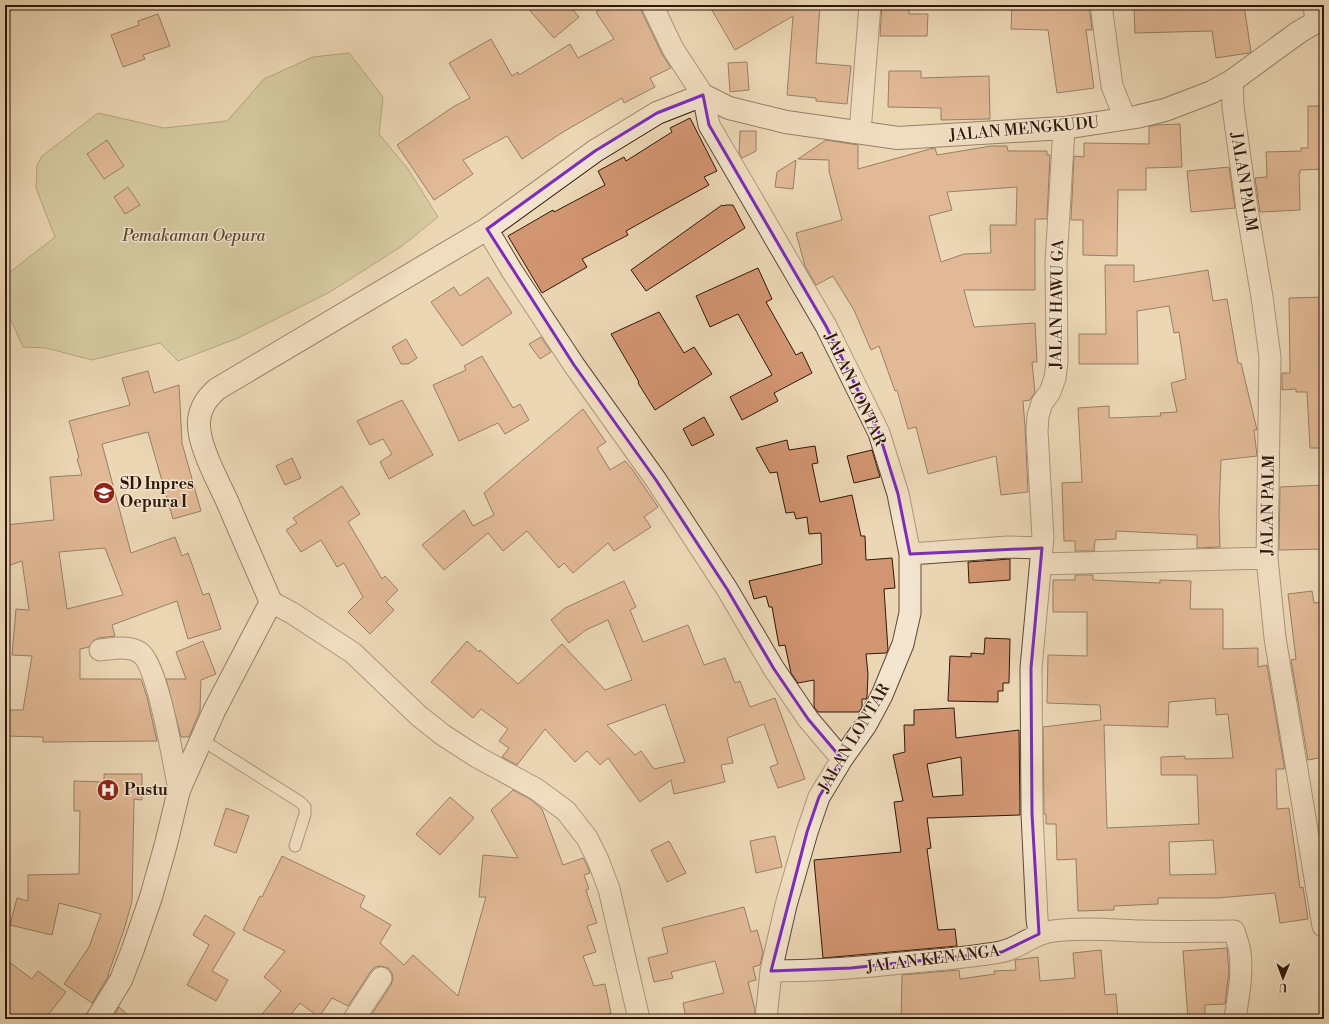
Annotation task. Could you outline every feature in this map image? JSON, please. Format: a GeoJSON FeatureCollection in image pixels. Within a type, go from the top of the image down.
{"type":"FeatureCollection","features":[{"type":"Feature","properties":{"kind":"street"},"geometry":{"type":"LineString","coordinates":[[639,1019],[609,889],[598,860],[587,838],[566,811],[536,789],[477,757],[443,735],[419,716],[353,653],[292,613],[271,602],[210,462],[201,437],[199,421],[201,408],[209,396],[217,389],[487,229],[595,151],[657,113],[703,95],[673,49],[652,5]]}},
{"type":"Feature","properties":{"kind":"street"},"geometry":{"type":"LineString","coordinates":[[860,132],[870,5]]}},
{"type":"Feature","properties":{"kind":"street"},"geometry":{"type":"LineString","coordinates":[[1101,5],[1112,86],[1125,118]]}},
{"type":"Feature","properties":{"kind":"street","name":"JALAN MENGKUDU"},"geometry":{"type":"LineString","coordinates":[[703,95],[729,108],[786,122],[898,138],[1064,128],[1136,117],[1165,110],[1212,92],[1232,81],[1299,32],[1318,16]]}},
{"type":"Feature","properties":{"kind":"street","name":"JALAN PALM"},"geometry":{"type":"LineString","coordinates":[[1232,81],[1233,107],[1247,210],[1262,297],[1270,357],[1267,558],[1275,638],[1324,926]]}},
{"type":"Feature","properties":{"kind":"street","name":"JALAN LONTAR"},"geometry":{"type":"LineString","coordinates":[[703,95],[709,125],[826,326],[879,433],[898,494],[910,554],[910,613],[903,644],[882,695],[866,725],[842,759],[820,797],[807,832],[786,905],[771,972],[766,1019]]}},
{"type":"Feature","properties":{"kind":"street","name":"JALAN HAWU GA"},"geometry":{"type":"LineString","coordinates":[[1039,934],[1032,814],[1031,668],[1042,538],[1037,431],[1038,416],[1042,403],[1050,392],[1055,378],[1057,362],[1056,262],[1064,128]]}},
{"type":"Feature","properties":{"kind":"street"},"geometry":{"type":"LineString","coordinates":[[487,229],[512,271],[574,365],[656,480],[719,576],[774,669],[808,719],[842,759]]}},
{"type":"Feature","properties":{"kind":"street"},"geometry":{"type":"LineString","coordinates":[[910,554],[1008,547],[1041,556],[1267,558]]}},
{"type":"Feature","properties":{"kind":"street"},"geometry":{"type":"LineString","coordinates":[[97,1019],[121,980],[134,949],[157,874],[179,790],[214,711],[271,602]]}},
{"type":"Feature","properties":{"kind":"street"},"geometry":{"type":"LineString","coordinates":[[100,650],[123,648],[133,650],[141,653],[150,666],[158,692],[179,790]]}},
{"type":"Feature","properties":{"kind":"street","name":"JALAN KENANGA"},"geometry":{"type":"LineString","coordinates":[[771,972],[851,968],[1002,952],[1014,948],[1039,934],[1055,930],[1092,929],[1167,932],[1234,931],[1240,951],[1241,965],[1241,979],[1235,1019]]}},
{"type":"Feature","properties":{"kind":"street"},"geometry":{"type":"LineString","coordinates":[[354,1019],[381,978]]}},
{"type":"Feature","properties":{"kind":"lane"},"geometry":{"type":"LineString","coordinates":[[202,740],[300,802],[305,807],[305,814],[295,846]]}},
{"type":"Feature","properties":{"kind":"highlighted area"},"geometry":{"type":"Polygon","coordinates":[[[703,95],[709,125],[826,326],[879,433],[898,494],[910,554],[1042,548],[1031,668],[1032,814],[1039,934],[1002,952],[851,968],[771,971],[807,832],[819,797],[842,759],[808,719],[774,669],[727,589],[656,480],[574,365],[487,229],[595,151],[657,113],[703,95]]]}},
{"type":"Feature","properties":{"kind":"green space","name":"Pemakaman Oepura"},"geometry":{"type":"Polygon","coordinates":[[[349,53],[383,97],[379,134],[408,169],[438,217],[402,246],[330,292],[238,338],[178,361],[160,343],[92,360],[46,348],[23,347],[5,307],[5,276],[55,237],[36,188],[37,165],[42,156],[98,113],[164,128],[227,121],[264,79],[313,57],[349,53]]]}},
{"type":"Feature","properties":{"kind":"building"},"geometry":{"type":"Polygon","coordinates":[[[525,5],[569,5],[579,17],[554,38],[525,5]]]}},
{"type":"Feature","properties":{"kind":"building"},"geometry":{"type":"Polygon","coordinates":[[[607,5],[640,5],[662,54],[671,68],[650,78],[655,87],[624,103],[622,98],[563,132],[522,159],[507,136],[463,160],[473,174],[434,200],[397,145],[453,107],[470,98],[449,63],[491,39],[512,76],[518,72],[519,75],[570,44],[578,58],[614,39],[596,12],[607,5]]]}},
{"type":"Feature","properties":{"kind":"building"},"geometry":{"type":"Polygon","coordinates":[[[709,5],[820,5],[816,63],[851,66],[847,104],[816,101],[816,98],[787,95],[793,16],[735,50],[709,5]]]}},
{"type":"Feature","properties":{"kind":"building"},"geometry":{"type":"Polygon","coordinates":[[[882,5],[909,5],[909,14],[928,14],[927,36],[880,36],[882,5]]]}},
{"type":"Feature","properties":{"kind":"building"},"geometry":{"type":"Polygon","coordinates":[[[1012,5],[1089,5],[1092,30],[1086,30],[1094,88],[1057,93],[1048,30],[1011,29],[1012,5]]]}},
{"type":"Feature","properties":{"kind":"building"},"geometry":{"type":"Polygon","coordinates":[[[1134,5],[1244,5],[1251,52],[1216,58],[1212,31],[1135,33],[1134,5]]]}},
{"type":"Feature","properties":{"kind":"building"},"geometry":{"type":"Polygon","coordinates":[[[158,14],[170,46],[143,55],[145,59],[123,67],[111,35],[139,25],[138,21],[158,14]]]}},
{"type":"Feature","properties":{"kind":"building"},"geometry":{"type":"Polygon","coordinates":[[[747,62],[749,90],[730,92],[728,63],[747,62]]]}},
{"type":"Feature","properties":{"kind":"building"},"geometry":{"type":"Polygon","coordinates":[[[889,71],[921,71],[921,78],[989,76],[990,119],[941,120],[941,108],[888,107],[889,71]]]}},
{"type":"Feature","properties":{"kind":"building"},"geometry":{"type":"Polygon","coordinates":[[[1308,106],[1324,106],[1324,169],[1300,170],[1300,210],[1260,212],[1255,178],[1267,177],[1266,152],[1301,151],[1301,148],[1308,148],[1308,106]]]}},
{"type":"Feature","properties":{"kind":"building"},"geometry":{"type":"Polygon","coordinates":[[[690,118],[717,171],[704,177],[709,185],[626,231],[628,235],[582,259],[587,267],[542,293],[508,236],[553,210],[554,212],[605,185],[598,171],[624,157],[626,161],[672,132],[670,128],[690,118]]]}},
{"type":"Feature","properties":{"kind":"building"},"geometry":{"type":"Polygon","coordinates":[[[1180,124],[1182,167],[1146,168],[1146,190],[1118,190],[1117,256],[1083,255],[1083,220],[1071,220],[1074,156],[1084,157],[1084,143],[1149,144],[1149,127],[1156,125],[1180,124]]]}},
{"type":"Feature","properties":{"kind":"building"},"geometry":{"type":"Polygon","coordinates":[[[740,131],[756,131],[756,151],[742,158],[739,153],[740,131]]]}},
{"type":"Feature","properties":{"kind":"building"},"geometry":{"type":"Polygon","coordinates":[[[107,140],[124,166],[104,179],[87,154],[107,140]]]}},
{"type":"Feature","properties":{"kind":"building"},"geometry":{"type":"Polygon","coordinates":[[[826,140],[858,145],[858,169],[935,148],[937,155],[991,146],[1007,146],[1008,151],[1047,151],[1047,155],[1050,155],[1047,219],[1035,219],[1035,290],[964,290],[974,327],[1035,323],[1037,362],[1032,362],[1035,392],[1030,400],[1023,401],[1028,492],[1001,495],[996,456],[928,474],[916,427],[908,429],[897,390],[895,391],[879,346],[871,350],[854,310],[833,276],[816,285],[805,266],[796,233],[842,220],[829,171],[829,160],[798,159],[826,140]],[[1017,187],[947,192],[952,210],[929,216],[941,262],[964,254],[991,253],[990,225],[1016,225],[1017,187]]]}},
{"type":"Feature","properties":{"kind":"building"},"geometry":{"type":"Polygon","coordinates":[[[796,160],[793,189],[775,187],[777,172],[796,160]]]}},
{"type":"Feature","properties":{"kind":"building"},"geometry":{"type":"Polygon","coordinates":[[[1229,167],[1235,208],[1191,212],[1187,171],[1229,167]]]}},
{"type":"Feature","properties":{"kind":"building"},"geometry":{"type":"Polygon","coordinates":[[[128,187],[140,205],[125,214],[114,197],[128,187]]]}},
{"type":"Feature","properties":{"kind":"building"},"geometry":{"type":"Polygon","coordinates":[[[722,205],[733,205],[745,228],[646,291],[631,270],[722,205]]]}},
{"type":"Feature","properties":{"kind":"building"},"geometry":{"type":"Polygon","coordinates":[[[1105,265],[1134,265],[1134,282],[1208,270],[1213,301],[1227,299],[1238,363],[1241,363],[1257,430],[1254,430],[1257,456],[1221,460],[1219,512],[1220,547],[1197,548],[1197,535],[1116,531],[1116,539],[1095,540],[1094,551],[1075,551],[1075,541],[1064,541],[1062,483],[1082,482],[1078,408],[1109,406],[1109,418],[1161,416],[1160,413],[1177,412],[1171,383],[1186,379],[1179,332],[1174,333],[1169,306],[1137,311],[1138,364],[1079,364],[1079,334],[1106,334],[1105,265]]]}},
{"type":"Feature","properties":{"kind":"building"},"geometry":{"type":"Polygon","coordinates":[[[758,268],[772,299],[766,302],[796,355],[802,352],[812,373],[774,393],[778,401],[742,420],[730,397],[772,375],[738,314],[710,327],[696,296],[758,268]]]}},
{"type":"Feature","properties":{"kind":"building"},"geometry":{"type":"Polygon","coordinates":[[[488,277],[512,313],[462,346],[431,302],[454,287],[460,296],[488,277]]]}},
{"type":"Feature","properties":{"kind":"building"},"geometry":{"type":"Polygon","coordinates":[[[1324,297],[1324,448],[1310,448],[1307,392],[1296,392],[1296,389],[1282,390],[1282,373],[1290,373],[1289,298],[1324,297]]]}},
{"type":"Feature","properties":{"kind":"building"},"geometry":{"type":"Polygon","coordinates":[[[659,312],[684,353],[694,347],[712,374],[655,410],[611,334],[659,312]]]}},
{"type":"Feature","properties":{"kind":"building"},"geometry":{"type":"Polygon","coordinates":[[[541,337],[551,352],[540,359],[529,344],[541,337]]]}},
{"type":"Feature","properties":{"kind":"building"},"geometry":{"type":"Polygon","coordinates":[[[406,339],[417,358],[408,364],[401,364],[392,347],[406,339]]]}},
{"type":"Feature","properties":{"kind":"building"},"geometry":{"type":"Polygon","coordinates":[[[482,356],[513,408],[520,404],[529,420],[505,434],[498,423],[459,441],[433,385],[466,370],[464,366],[482,356]]]}},
{"type":"Feature","properties":{"kind":"building"},"geometry":{"type":"Polygon","coordinates":[[[148,371],[154,393],[179,385],[182,443],[201,511],[173,519],[148,432],[102,444],[131,553],[175,537],[182,556],[188,553],[203,595],[209,593],[221,629],[188,639],[177,601],[112,625],[115,636],[98,638],[93,641],[89,647],[80,649],[80,679],[141,679],[147,697],[157,741],[43,742],[43,737],[5,736],[5,710],[23,710],[32,656],[12,655],[16,609],[29,610],[22,561],[5,567],[5,525],[54,520],[50,477],[82,475],[69,421],[130,405],[122,378],[148,371]],[[105,548],[59,552],[67,609],[123,595],[105,548]]]}},
{"type":"Feature","properties":{"kind":"building"},"geometry":{"type":"Polygon","coordinates":[[[402,400],[433,455],[389,479],[380,462],[392,454],[383,439],[370,445],[357,421],[402,400]]]}},
{"type":"Feature","properties":{"kind":"building"},"geometry":{"type":"Polygon","coordinates":[[[583,409],[606,442],[597,448],[610,470],[625,461],[658,507],[644,517],[651,527],[614,551],[608,543],[573,573],[564,563],[559,568],[527,531],[503,551],[488,533],[444,570],[422,545],[464,510],[473,526],[494,515],[484,493],[583,409]]]}},
{"type":"Feature","properties":{"kind":"building"},"geometry":{"type":"Polygon","coordinates":[[[704,417],[714,435],[692,446],[683,429],[704,417]]]}},
{"type":"Feature","properties":{"kind":"building"},"geometry":{"type":"Polygon","coordinates":[[[787,440],[789,450],[815,446],[818,463],[812,464],[820,502],[852,495],[861,536],[865,536],[866,560],[892,558],[895,588],[884,589],[888,650],[886,653],[866,654],[868,674],[867,697],[866,699],[862,699],[862,707],[859,712],[818,712],[814,707],[814,680],[798,683],[791,673],[785,645],[779,646],[772,607],[769,607],[766,596],[754,599],[749,581],[822,564],[821,533],[809,534],[807,517],[796,519],[794,512],[786,513],[777,472],[770,473],[756,448],[787,440]]]}},
{"type":"Feature","properties":{"kind":"building"},"geometry":{"type":"Polygon","coordinates":[[[872,450],[880,477],[854,483],[847,456],[872,450]]]}},
{"type":"Feature","properties":{"kind":"building"},"geometry":{"type":"Polygon","coordinates":[[[292,458],[301,478],[285,485],[276,466],[292,458]]]}},
{"type":"Feature","properties":{"kind":"building"},"geometry":{"type":"Polygon","coordinates":[[[1324,485],[1324,549],[1279,550],[1280,487],[1324,485]]]}},
{"type":"Feature","properties":{"kind":"building"},"geometry":{"type":"Polygon","coordinates":[[[342,486],[360,514],[348,522],[382,579],[385,576],[398,590],[386,602],[394,610],[370,634],[348,612],[363,597],[344,563],[337,567],[321,540],[301,552],[286,530],[297,523],[293,518],[342,486]]]}},
{"type":"Feature","properties":{"kind":"building"},"geometry":{"type":"Polygon","coordinates":[[[1010,559],[1010,580],[969,583],[968,562],[1010,559]]]}},
{"type":"Feature","properties":{"kind":"building"},"geometry":{"type":"Polygon","coordinates":[[[1075,575],[1093,575],[1093,580],[1160,583],[1160,580],[1191,581],[1190,609],[1223,609],[1223,649],[1258,648],[1258,667],[1267,665],[1284,765],[1284,769],[1276,769],[1277,809],[1289,808],[1300,888],[1303,887],[1308,919],[1280,923],[1275,893],[1218,898],[1158,898],[1158,904],[1114,906],[1114,910],[1078,911],[1076,859],[1057,860],[1056,824],[1046,824],[1046,814],[1044,814],[1043,727],[1101,720],[1100,705],[1047,703],[1048,655],[1087,656],[1087,612],[1053,612],[1053,580],[1075,580],[1075,575]],[[1215,698],[1169,702],[1168,727],[1104,725],[1107,828],[1199,824],[1197,775],[1161,775],[1161,757],[1185,756],[1185,759],[1233,758],[1228,714],[1216,715],[1215,698]],[[1213,840],[1169,842],[1170,875],[1216,874],[1213,840]]]}},
{"type":"Feature","properties":{"kind":"building"},"geometry":{"type":"Polygon","coordinates":[[[624,581],[636,607],[630,610],[643,642],[688,625],[704,665],[725,658],[735,683],[740,681],[750,707],[775,698],[805,779],[778,788],[770,767],[778,764],[764,724],[727,738],[733,763],[721,765],[725,782],[674,794],[671,780],[640,802],[608,758],[600,765],[587,751],[575,762],[545,729],[517,765],[502,757],[509,748],[499,741],[508,729],[481,709],[473,718],[431,682],[467,641],[479,652],[480,650],[518,684],[562,644],[605,690],[632,680],[608,620],[586,630],[569,643],[551,620],[565,608],[624,581]],[[665,704],[607,725],[635,755],[641,751],[654,769],[685,762],[665,704]]]}},
{"type":"Feature","properties":{"kind":"building"},"geometry":{"type":"Polygon","coordinates":[[[1312,591],[1314,603],[1324,602],[1324,757],[1308,760],[1291,660],[1296,659],[1288,594],[1312,591]]]}},
{"type":"Feature","properties":{"kind":"building"},"geometry":{"type":"Polygon","coordinates":[[[985,638],[1010,639],[1009,683],[1003,683],[1003,691],[998,691],[998,702],[948,701],[950,656],[971,657],[971,653],[984,654],[985,638]]]}},
{"type":"Feature","properties":{"kind":"building"},"geometry":{"type":"Polygon","coordinates":[[[203,641],[216,674],[201,680],[200,711],[189,737],[181,737],[166,679],[186,679],[176,652],[203,641]]]}},
{"type":"Feature","properties":{"kind":"building"},"geometry":{"type":"Polygon","coordinates":[[[954,708],[956,738],[1019,730],[1020,815],[927,818],[931,848],[927,849],[938,930],[955,929],[957,946],[823,958],[814,860],[901,852],[894,802],[903,801],[893,755],[905,752],[904,725],[914,725],[914,710],[954,708]],[[961,757],[927,764],[933,797],[963,795],[961,757]]]}},
{"type":"Feature","properties":{"kind":"building"},"geometry":{"type":"Polygon","coordinates":[[[104,774],[142,774],[142,800],[134,799],[132,901],[109,975],[92,1003],[64,984],[89,947],[101,914],[59,903],[52,935],[10,925],[17,898],[28,901],[28,875],[79,874],[80,811],[74,811],[74,781],[104,782],[104,774]]]}},
{"type":"Feature","properties":{"kind":"building"},"geometry":{"type":"Polygon","coordinates":[[[513,790],[530,799],[542,809],[563,865],[583,858],[587,865],[590,873],[584,875],[589,889],[586,890],[597,923],[587,926],[596,952],[583,956],[594,986],[605,984],[611,1013],[609,1013],[609,1019],[375,1019],[370,1017],[391,985],[393,979],[392,973],[388,968],[381,966],[375,967],[371,971],[348,1006],[332,998],[319,1017],[300,1003],[287,1019],[258,1019],[281,991],[264,977],[285,951],[243,930],[260,896],[262,897],[282,856],[365,896],[360,907],[391,925],[380,943],[404,965],[413,955],[458,996],[486,897],[479,897],[483,855],[518,858],[491,810],[513,790]]]}},
{"type":"Feature","properties":{"kind":"building"},"geometry":{"type":"Polygon","coordinates":[[[450,797],[474,818],[440,855],[416,834],[450,797]]]}},
{"type":"Feature","properties":{"kind":"building"},"geometry":{"type":"Polygon","coordinates":[[[226,808],[249,816],[236,853],[214,845],[226,808]]]}},
{"type":"Feature","properties":{"kind":"building"},"geometry":{"type":"Polygon","coordinates":[[[775,836],[782,867],[756,873],[750,841],[775,836]]]}},
{"type":"Feature","properties":{"kind":"building"},"geometry":{"type":"Polygon","coordinates":[[[669,841],[686,873],[667,882],[651,850],[669,841]]]}},
{"type":"Feature","properties":{"kind":"building"},"geometry":{"type":"Polygon","coordinates":[[[744,907],[751,932],[757,930],[763,952],[760,965],[753,967],[756,980],[748,982],[755,1010],[754,1019],[686,1019],[683,1003],[724,993],[715,961],[671,972],[673,978],[654,982],[648,958],[668,953],[662,928],[744,907]]]}},
{"type":"Feature","properties":{"kind":"building"},"geometry":{"type":"Polygon","coordinates":[[[205,915],[235,933],[212,971],[228,980],[216,1001],[187,985],[209,945],[193,935],[205,915]]]}},
{"type":"Feature","properties":{"kind":"building"},"geometry":{"type":"Polygon","coordinates":[[[1227,948],[1229,972],[1225,1004],[1205,1005],[1205,1019],[1188,1019],[1183,951],[1227,948]]]}},
{"type":"Feature","properties":{"kind":"building"},"geometry":{"type":"Polygon","coordinates":[[[1101,950],[1105,995],[1116,994],[1118,1019],[901,1019],[902,975],[959,970],[960,979],[995,974],[994,971],[1016,970],[1015,960],[1038,957],[1040,981],[1075,978],[1073,953],[1101,950]]]}},
{"type":"Feature","properties":{"kind":"building"},"geometry":{"type":"Polygon","coordinates":[[[5,959],[32,979],[38,971],[66,992],[45,1019],[5,1019],[5,959]]]}},
{"type":"Feature","properties":{"kind":"building"},"geometry":{"type":"Polygon","coordinates":[[[119,1007],[132,1019],[113,1018],[119,1007]]]}},
{"type":"Feature","properties":{"kind":"place","name":"SD Inpres Oepura I"},"geometry":{"type":"Point","coordinates":[104,493]}},
{"type":"Feature","properties":{"kind":"place","name":"Pustu"},"geometry":{"type":"Point","coordinates":[108,790]}}]}
